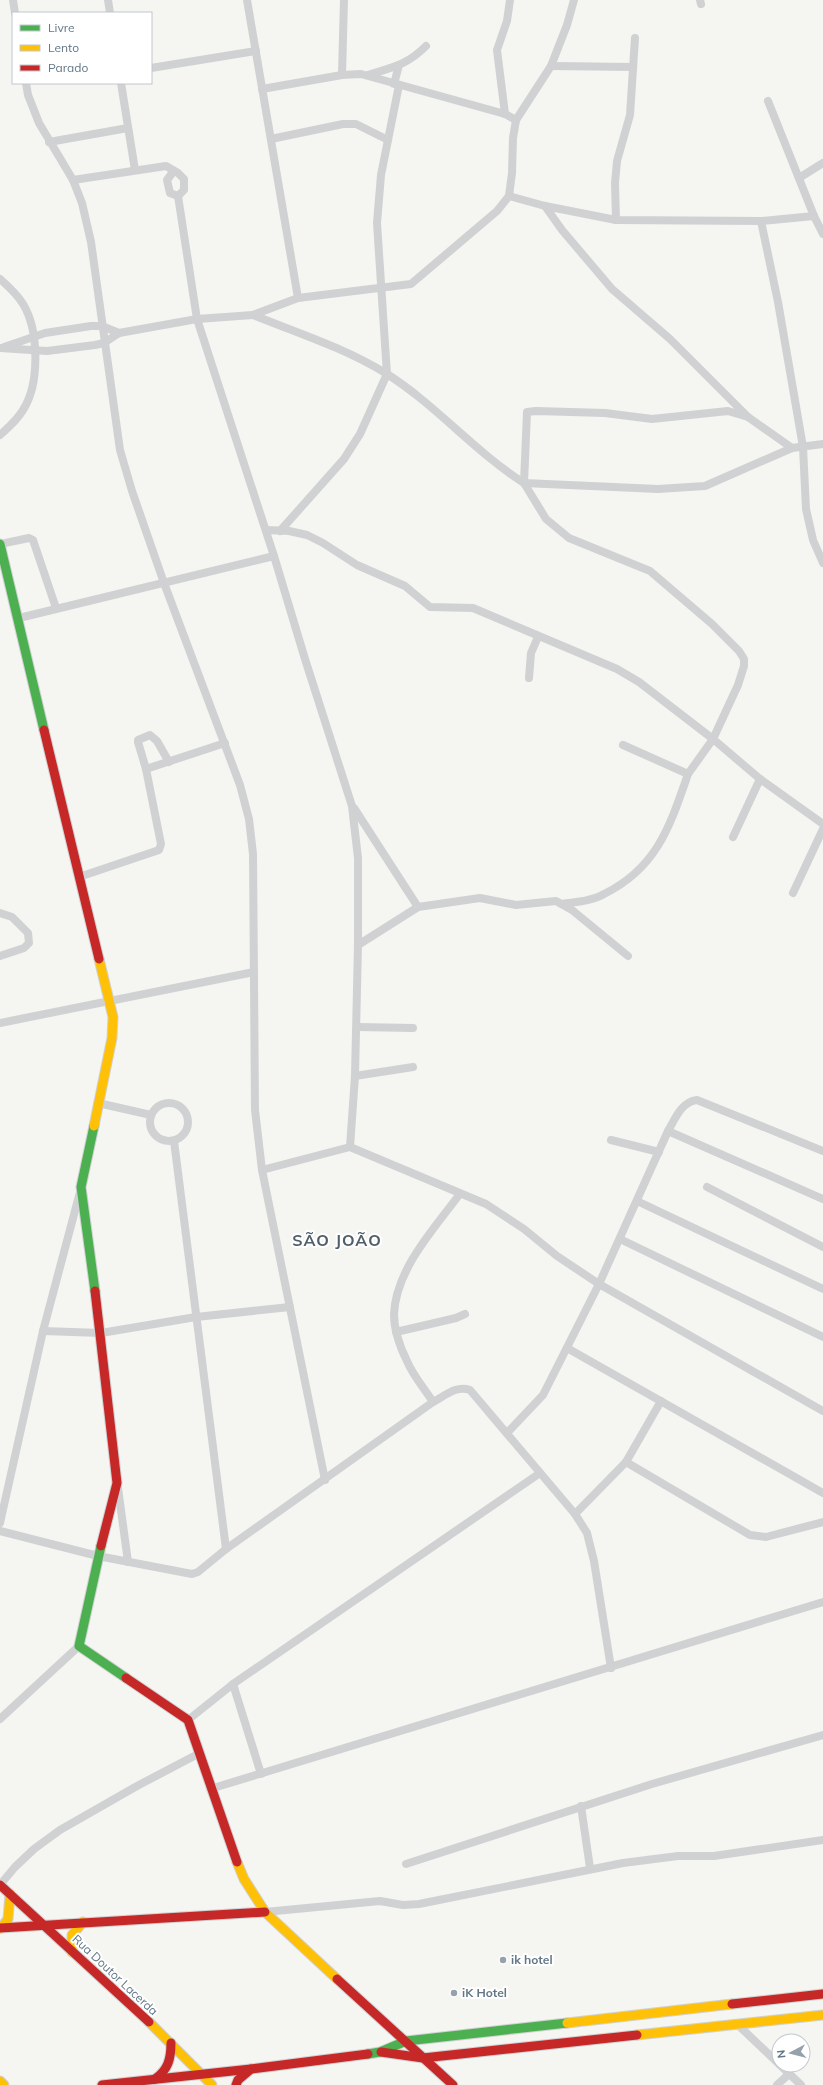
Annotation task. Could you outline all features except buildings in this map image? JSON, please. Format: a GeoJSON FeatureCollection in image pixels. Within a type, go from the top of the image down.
{"type":"FeatureCollection","features":[{"type":"Feature","properties":{"kind":"street"},"geometry":{"type":"LineString","coordinates":[[13,0],[15,12]]}},
{"type":"Feature","properties":{"kind":"street"},"geometry":{"type":"LineString","coordinates":[[108,0],[110,12]]}},
{"type":"Feature","properties":{"kind":"street"},"geometry":{"type":"LineString","coordinates":[[247,0],[298,298]]}},
{"type":"Feature","properties":{"kind":"street"},"geometry":{"type":"LineString","coordinates":[[342,75],[344,0]]}},
{"type":"Feature","properties":{"kind":"street"},"geometry":{"type":"LineString","coordinates":[[505,114],[497,50],[507,22],[510,0]]}},
{"type":"Feature","properties":{"kind":"street"},"geometry":{"type":"LineString","coordinates":[[0,348],[36,351],[104,342],[119,333],[197,319],[253,315],[298,298],[382,289],[410,284],[497,211],[509,196],[512,173],[513,138],[516,120],[551,66],[567,25],[574,0]]}},
{"type":"Feature","properties":{"kind":"street"},"geometry":{"type":"LineString","coordinates":[[616,220],[615,183],[617,160],[630,115],[635,38]]}},
{"type":"Feature","properties":{"kind":"street"},"geometry":{"type":"LineString","coordinates":[[368,75],[399,65],[414,58],[426,46]]}},
{"type":"Feature","properties":{"kind":"street"},"geometry":{"type":"LineString","coordinates":[[152,68],[256,51]]}},
{"type":"Feature","properties":{"kind":"street"},"geometry":{"type":"LineString","coordinates":[[280,531],[344,459],[360,434],[388,374],[376,223],[381,175],[388,140],[399,65]]}},
{"type":"Feature","properties":{"kind":"street"},"geometry":{"type":"LineString","coordinates":[[551,66],[633,67]]}},
{"type":"Feature","properties":{"kind":"street"},"geometry":{"type":"LineString","coordinates":[[262,89],[342,75],[368,75],[505,114],[516,120]]}},
{"type":"Feature","properties":{"kind":"street"},"geometry":{"type":"LineString","coordinates":[[26,84],[28,95],[39,123],[73,180],[82,203],[91,242],[120,450],[132,491],[164,583],[225,742],[242,792],[248,819],[254,854],[254,1110],[262,1170],[326,1480]]}},
{"type":"Feature","properties":{"kind":"street"},"geometry":{"type":"LineString","coordinates":[[121,84],[135,170]]}},
{"type":"Feature","properties":{"kind":"street"},"geometry":{"type":"LineString","coordinates":[[768,101],[814,216],[823,234]]}},
{"type":"Feature","properties":{"kind":"street"},"geometry":{"type":"LineString","coordinates":[[271,139],[356,124],[388,140]]}},
{"type":"Feature","properties":{"kind":"street"},"geometry":{"type":"LineString","coordinates":[[49,142],[128,128]]}},
{"type":"Feature","properties":{"kind":"street"},"geometry":{"type":"LineString","coordinates":[[799,178],[823,163]]}},
{"type":"Feature","properties":{"kind":"street"},"geometry":{"type":"LineString","coordinates":[[73,180],[166,166],[172,168],[173,172],[178,173],[184,179],[184,190],[178,196]]}},
{"type":"Feature","properties":{"kind":"street"},"geometry":{"type":"LineString","coordinates":[[173,172],[166,180],[167,186],[170,193],[178,196]]}},
{"type":"Feature","properties":{"kind":"street"},"geometry":{"type":"LineString","coordinates":[[178,196],[197,319],[266,530],[352,806],[358,858],[358,945],[355,1076],[350,1147]]}},
{"type":"Feature","properties":{"kind":"street"},"geometry":{"type":"LineString","coordinates":[[509,196],[545,206],[616,220],[761,221],[814,216]]}},
{"type":"Feature","properties":{"kind":"street"},"geometry":{"type":"LineString","coordinates":[[545,206],[562,230],[612,289],[670,339],[748,417],[792,448]]}},
{"type":"Feature","properties":{"kind":"street"},"geometry":{"type":"LineString","coordinates":[[761,221],[778,302],[803,447],[806,509],[813,540],[823,563]]}},
{"type":"Feature","properties":{"kind":"street"},"geometry":{"type":"LineString","coordinates":[[0,279],[23,304],[30,321],[36,351],[31,391],[23,410],[0,434]]}},
{"type":"Feature","properties":{"kind":"street"},"geometry":{"type":"LineString","coordinates":[[253,315],[352,354],[388,374],[446,419],[508,473],[524,483],[658,489],[705,486],[792,448],[823,444]]}},
{"type":"Feature","properties":{"kind":"street"},"geometry":{"type":"LineString","coordinates":[[0,348],[44,333],[91,326],[102,326],[119,333]]}},
{"type":"Feature","properties":{"kind":"street"},"geometry":{"type":"LineString","coordinates":[[562,904],[604,894],[647,863],[667,830],[688,774],[713,739],[744,666],[744,659],[739,651],[700,614],[650,571],[569,538],[546,519],[538,509],[524,483],[527,412],[605,413],[652,419],[728,410],[748,417]]}},
{"type":"Feature","properties":{"kind":"street"},"geometry":{"type":"LineString","coordinates":[[266,530],[307,535],[357,565],[405,586],[430,607],[473,608],[538,637],[617,669],[639,682],[713,739],[760,779],[823,824]]}},
{"type":"Feature","properties":{"kind":"street"},"geometry":{"type":"LineString","coordinates":[[0,1523],[43,1331],[81,1187],[112,1038],[113,1017],[19,618],[0,544],[29,538],[33,540],[56,608]]}},
{"type":"Feature","properties":{"kind":"street"},"geometry":{"type":"LineString","coordinates":[[19,618],[274,556]]}},
{"type":"Feature","properties":{"kind":"street"},"geometry":{"type":"LineString","coordinates":[[529,678],[531,653],[538,637]]}},
{"type":"Feature","properties":{"kind":"street"},"geometry":{"type":"LineString","coordinates":[[79,877],[159,850],[160,844],[146,769],[138,740],[150,734],[157,741],[169,762]]}},
{"type":"Feature","properties":{"kind":"street"},"geometry":{"type":"LineString","coordinates":[[146,769],[225,742]]}},
{"type":"Feature","properties":{"kind":"street"},"geometry":{"type":"LineString","coordinates":[[624,745],[688,774]]}},
{"type":"Feature","properties":{"kind":"street"},"geometry":{"type":"LineString","coordinates":[[733,837],[760,779]]}},
{"type":"Feature","properties":{"kind":"street"},"geometry":{"type":"LineString","coordinates":[[352,806],[418,906]]}},
{"type":"Feature","properties":{"kind":"street"},"geometry":{"type":"LineString","coordinates":[[793,893],[823,829]]}},
{"type":"Feature","properties":{"kind":"street"},"geometry":{"type":"LineString","coordinates":[[358,945],[418,906],[480,898],[516,905],[556,901],[562,904],[628,956]]}},
{"type":"Feature","properties":{"kind":"street"},"geometry":{"type":"LineString","coordinates":[[0,913],[12,916],[28,933],[29,943],[24,948],[0,956]]}},
{"type":"Feature","properties":{"kind":"street"},"geometry":{"type":"LineString","coordinates":[[0,1023],[254,972]]}},
{"type":"Feature","properties":{"kind":"street"},"geometry":{"type":"LineString","coordinates":[[356,1027],[413,1028]]}},
{"type":"Feature","properties":{"kind":"street"},"geometry":{"type":"LineString","coordinates":[[355,1076],[413,1067]]}},
{"type":"Feature","properties":{"kind":"street"},"geometry":{"type":"LineString","coordinates":[[507,1434],[543,1395],[599,1284],[668,1131],[682,1107],[692,1100],[697,1100],[823,1151]]}},
{"type":"Feature","properties":{"kind":"street"},"geometry":{"type":"LineString","coordinates":[[98,1103],[151,1115]]}},
{"type":"Feature","properties":{"kind":"street"},"geometry":{"type":"LineString","coordinates":[[165,1103],[176,1104],[185,1112],[188,1128],[185,1134],[174,1141],[163,1140],[153,1132],[150,1126],[151,1115],[155,1109],[165,1103]]}},
{"type":"Feature","properties":{"kind":"street"},"geometry":{"type":"LineString","coordinates":[[668,1131],[823,1199]]}},
{"type":"Feature","properties":{"kind":"street"},"geometry":{"type":"LineString","coordinates":[[611,1140],[659,1152]]}},
{"type":"Feature","properties":{"kind":"street"},"geometry":{"type":"LineString","coordinates":[[174,1141],[226,1549]]}},
{"type":"Feature","properties":{"kind":"street"},"geometry":{"type":"LineString","coordinates":[[262,1170],[350,1147],[492,1208],[524,1229],[557,1256],[599,1284],[823,1411]]}},
{"type":"Feature","properties":{"kind":"street"},"geometry":{"type":"LineString","coordinates":[[81,1187],[101,1333],[117,1483],[128,1562]]}},
{"type":"Feature","properties":{"kind":"street"},"geometry":{"type":"LineString","coordinates":[[707,1187],[823,1247]]}},
{"type":"Feature","properties":{"kind":"street"},"geometry":{"type":"LineString","coordinates":[[433,1402],[407,1362],[396,1332],[394,1315],[397,1294],[407,1270],[459,1194]]}},
{"type":"Feature","properties":{"kind":"street"},"geometry":{"type":"LineString","coordinates":[[637,1201],[823,1289]]}},
{"type":"Feature","properties":{"kind":"street"},"geometry":{"type":"LineString","coordinates":[[620,1239],[823,1337]]}},
{"type":"Feature","properties":{"kind":"street"},"geometry":{"type":"LineString","coordinates":[[43,1331],[101,1333],[196,1317],[290,1307]]}},
{"type":"Feature","properties":{"kind":"street"},"geometry":{"type":"LineString","coordinates":[[396,1332],[456,1318],[465,1314]]}},
{"type":"Feature","properties":{"kind":"street"},"geometry":{"type":"LineString","coordinates":[[567,1348],[823,1493]]}},
{"type":"Feature","properties":{"kind":"street"},"geometry":{"type":"LineString","coordinates":[[0,1531],[98,1556],[192,1574],[198,1572],[226,1549],[326,1480],[433,1402],[456,1389],[464,1388],[470,1390],[575,1514],[587,1533],[594,1561],[611,1668]]}},
{"type":"Feature","properties":{"kind":"street"},"geometry":{"type":"LineString","coordinates":[[575,1514],[626,1462],[661,1401]]}},
{"type":"Feature","properties":{"kind":"street"},"geometry":{"type":"LineString","coordinates":[[626,1462],[750,1535],[766,1537],[823,1522]]}},
{"type":"Feature","properties":{"kind":"street"},"geometry":{"type":"LineString","coordinates":[[188,1720],[234,1684],[540,1473]]}},
{"type":"Feature","properties":{"kind":"street"},"geometry":{"type":"LineString","coordinates":[[0,1719],[79,1646],[98,1556],[117,1483]]}},
{"type":"Feature","properties":{"kind":"street"},"geometry":{"type":"LineString","coordinates":[[210,1789],[611,1668],[823,1602]]}},
{"type":"Feature","properties":{"kind":"street"},"geometry":{"type":"LineString","coordinates":[[79,1646],[188,1720],[210,1789],[244,1879],[265,1912],[453,2085]]}},
{"type":"Feature","properties":{"kind":"street"},"geometry":{"type":"LineString","coordinates":[[234,1684],[261,1774]]}},
{"type":"Feature","properties":{"kind":"street"},"geometry":{"type":"LineString","coordinates":[[406,1864],[581,1806],[823,1735]]}},
{"type":"Feature","properties":{"kind":"street"},"geometry":{"type":"LineString","coordinates":[[0,1885],[14,1867],[34,1849],[60,1830],[137,1786],[198,1754]]}},
{"type":"Feature","properties":{"kind":"street"},"geometry":{"type":"LineString","coordinates":[[581,1806],[590,1868]]}},
{"type":"Feature","properties":{"kind":"street"},"geometry":{"type":"LineString","coordinates":[[0,1928],[265,1912],[380,1901],[403,1905],[419,1904],[590,1868],[678,1856],[714,1856],[823,1840]]}},
{"type":"Feature","properties":{"kind":"street","name":"Rua Doutor Lacerda"},"geometry":{"type":"LineString","coordinates":[[0,1885],[171,2043],[212,2085]]}},
{"type":"Feature","properties":{"kind":"street"},"geometry":{"type":"LineString","coordinates":[[0,1928],[8,1919],[10,1894]]}},
{"type":"Feature","properties":{"kind":"street"},"geometry":{"type":"LineString","coordinates":[[72,1952],[69,1944],[70,1936],[73,1930],[83,1922]]}},
{"type":"Feature","properties":{"kind":"street"},"geometry":{"type":"LineString","coordinates":[[102,2085],[154,2080],[199,2073],[252,2069],[380,2052],[406,2041],[823,1994]]}},
{"type":"Feature","properties":{"kind":"street"},"geometry":{"type":"LineString","coordinates":[[380,2052],[423,2058],[738,2026],[823,2015]]}},
{"type":"Feature","properties":{"kind":"street"},"geometry":{"type":"LineString","coordinates":[[738,2026],[771,2057]]}},
{"type":"Feature","properties":{"kind":"street"},"geometry":{"type":"LineString","coordinates":[[154,2080],[163,2074],[170,2064],[171,2043]]}},
{"type":"Feature","properties":{"kind":"street"},"geometry":{"type":"LineString","coordinates":[[236,2085],[238,2080],[252,2069]]}},
{"type":"Feature","properties":{"kind":"street"},"geometry":{"type":"LineString","coordinates":[[777,2085],[788,2074],[800,2085]]}},
{"type":"Feature","properties":{"kind":"street"},"geometry":{"type":"LineString","coordinates":[[0,2081],[4,2085]]}},
{"type":"Feature","properties":{"kind":"traffic: fast"},"geometry":{"type":"LineString","coordinates":[[0,544],[44,730]]}},
{"type":"Feature","properties":{"kind":"traffic: fast"},"geometry":{"type":"LineString","coordinates":[[94,1126],[81,1187],[95,1291]]}},
{"type":"Feature","properties":{"kind":"traffic: fast"},"geometry":{"type":"LineString","coordinates":[[101,1546],[79,1646],[126,1678]]}},
{"type":"Feature","properties":{"kind":"traffic: fast"},"geometry":{"type":"LineString","coordinates":[[368,2054],[380,2052],[406,2041],[567,2023]]}},
{"type":"Feature","properties":{"kind":"traffic: slow"},"geometry":{"type":"LineString","coordinates":[[94,1126],[112,1038],[113,1017],[99,959]]}},
{"type":"Feature","properties":{"kind":"traffic: slow"},"geometry":{"type":"LineString","coordinates":[[237,1862],[244,1879],[265,1912],[337,1979]]}},
{"type":"Feature","properties":{"kind":"traffic: slow"},"geometry":{"type":"LineString","coordinates":[[1,1928],[8,1919],[10,1894]]}},
{"type":"Feature","properties":{"kind":"traffic: slow"},"geometry":{"type":"LineString","coordinates":[[72,1952],[72,1935],[83,1922]]}},
{"type":"Feature","properties":{"kind":"traffic: slow"},"geometry":{"type":"LineString","coordinates":[[567,2023],[732,2004]]}},
{"type":"Feature","properties":{"kind":"traffic: slow"},"geometry":{"type":"LineString","coordinates":[[637,2035],[823,2015]]}},
{"type":"Feature","properties":{"kind":"traffic: slow"},"geometry":{"type":"LineString","coordinates":[[149,2022],[212,2085]]}},
{"type":"Feature","properties":{"kind":"traffic: slow"},"geometry":{"type":"LineString","coordinates":[[0,2081],[4,2085]]}},
{"type":"Feature","properties":{"kind":"traffic: jam"},"geometry":{"type":"LineString","coordinates":[[44,730],[99,959]]}},
{"type":"Feature","properties":{"kind":"traffic: jam"},"geometry":{"type":"LineString","coordinates":[[95,1291],[117,1483],[101,1546]]}},
{"type":"Feature","properties":{"kind":"traffic: jam"},"geometry":{"type":"LineString","coordinates":[[126,1678],[188,1720],[237,1862]]}},
{"type":"Feature","properties":{"kind":"traffic: jam"},"geometry":{"type":"LineString","coordinates":[[0,1885],[149,2022]]}},
{"type":"Feature","properties":{"kind":"traffic: jam"},"geometry":{"type":"LineString","coordinates":[[0,1928],[265,1912]]}},
{"type":"Feature","properties":{"kind":"traffic: jam"},"geometry":{"type":"LineString","coordinates":[[337,1979],[453,2085]]}},
{"type":"Feature","properties":{"kind":"traffic: jam"},"geometry":{"type":"LineString","coordinates":[[732,2004],[823,1994]]}},
{"type":"Feature","properties":{"kind":"traffic: jam"},"geometry":{"type":"LineString","coordinates":[[381,2052],[423,2058],[637,2035]]}},
{"type":"Feature","properties":{"kind":"traffic: jam"},"geometry":{"type":"LineString","coordinates":[[155,2079],[163,2072],[168,2064],[171,2043]]}},
{"type":"Feature","properties":{"kind":"traffic: jam"},"geometry":{"type":"LineString","coordinates":[[102,2085],[251,2069],[368,2054]]}},
{"type":"Feature","properties":{"kind":"traffic: jam"},"geometry":{"type":"LineString","coordinates":[[236,2085],[238,2080],[251,2069]]}},
{"type":"Feature","properties":{"kind":"place","name":"ik hotel"},"geometry":{"type":"Point","coordinates":[503,1960]}},
{"type":"Feature","properties":{"kind":"place","name":"iK Hotel"},"geometry":{"type":"Point","coordinates":[454,1993]}},
{"type":"Feature","properties":{"kind":"district","name":"SÃO JOÃO"},"geometry":{"type":"Point","coordinates":[337,1240]}}]}
